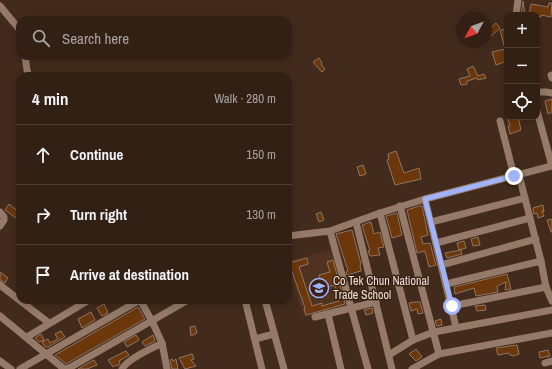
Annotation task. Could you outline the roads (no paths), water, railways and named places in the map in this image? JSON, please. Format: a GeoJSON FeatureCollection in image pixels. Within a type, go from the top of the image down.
{"type":"FeatureCollection","features":[{"type":"Feature","properties":{"kind":"street"},"geometry":{"type":"LineString","coordinates":[[516,12],[518,0]]}},
{"type":"Feature","properties":{"kind":"street"},"geometry":{"type":"LineString","coordinates":[[0,6],[16,25]]}},
{"type":"Feature","properties":{"kind":"street"},"geometry":{"type":"LineString","coordinates":[[26,60],[28,72]]}},
{"type":"Feature","properties":{"kind":"street"},"geometry":{"type":"LineString","coordinates":[[540,92],[552,91]]}},
{"type":"Feature","properties":{"kind":"street"},"geometry":{"type":"LineString","coordinates":[[292,236],[330,232],[400,206],[552,166],[551,155],[540,120]]}},
{"type":"Feature","properties":{"kind":"street"},"geometry":{"type":"LineString","coordinates":[[500,121],[516,175],[525,198],[536,239],[546,287],[552,301]]}},
{"type":"Feature","properties":{"kind":"street"},"geometry":{"type":"LineString","coordinates":[[431,222],[525,198]]}},
{"type":"Feature","properties":{"kind":"street"},"geometry":{"type":"LineString","coordinates":[[425,199],[452,306],[456,328]]}},
{"type":"Feature","properties":{"kind":"street"},"geometry":{"type":"LineString","coordinates":[[400,206],[439,354]]}},
{"type":"Feature","properties":{"kind":"street"},"geometry":{"type":"LineString","coordinates":[[0,212],[4,216],[4,220],[0,226]]}},
{"type":"Feature","properties":{"kind":"street"},"geometry":{"type":"LineString","coordinates":[[380,213],[413,340]]}},
{"type":"Feature","properties":{"kind":"street"},"geometry":{"type":"LineString","coordinates":[[436,243],[530,218]]}},
{"type":"Feature","properties":{"kind":"street"},"geometry":{"type":"LineString","coordinates":[[356,222],[392,369]]}},
{"type":"Feature","properties":{"kind":"street"},"geometry":{"type":"LineString","coordinates":[[330,232],[368,369]]}},
{"type":"Feature","properties":{"kind":"street"},"geometry":{"type":"LineString","coordinates":[[441,265],[536,239]]}},
{"type":"Feature","properties":{"kind":"street"},"geometry":{"type":"LineString","coordinates":[[446,284],[541,261]]}},
{"type":"Feature","properties":{"kind":"street"},"geometry":{"type":"LineString","coordinates":[[0,285],[16,297]]}},
{"type":"Feature","properties":{"kind":"street"},"geometry":{"type":"LineString","coordinates":[[452,306],[546,287]]}},
{"type":"Feature","properties":{"kind":"street"},"geometry":{"type":"LineString","coordinates":[[315,317],[376,302]]}},
{"type":"Feature","properties":{"kind":"street"},"geometry":{"type":"LineString","coordinates":[[24,304],[49,323]]}},
{"type":"Feature","properties":{"kind":"street"},"geometry":{"type":"LineString","coordinates":[[27,337],[82,304]]}},
{"type":"Feature","properties":{"kind":"street"},"geometry":{"type":"LineString","coordinates":[[20,369],[133,304]]}},
{"type":"Feature","properties":{"kind":"street"},"geometry":{"type":"LineString","coordinates":[[142,304],[162,343],[167,369]]}},
{"type":"Feature","properties":{"kind":"street"},"geometry":{"type":"LineString","coordinates":[[0,316],[63,368],[71,367],[181,304]]}},
{"type":"Feature","properties":{"kind":"street"},"geometry":{"type":"LineString","coordinates":[[246,304],[256,339],[262,369]]}},
{"type":"Feature","properties":{"kind":"street"},"geometry":{"type":"LineString","coordinates":[[267,304],[284,369]]}},
{"type":"Feature","properties":{"kind":"street"},"geometry":{"type":"LineString","coordinates":[[389,355],[413,340],[434,332],[552,310]]}},
{"type":"Feature","properties":{"kind":"street"},"geometry":{"type":"LineString","coordinates":[[328,314],[340,369]]}},
{"type":"Feature","properties":{"kind":"street"},"geometry":{"type":"LineString","coordinates":[[412,369],[439,354],[552,333]]}},
{"type":"Feature","properties":{"kind":"street"},"geometry":{"type":"LineString","coordinates":[[256,339],[274,334]]}},
{"type":"Feature","properties":{"kind":"street"},"geometry":{"type":"LineString","coordinates":[[122,369],[124,365],[162,343]]}},
{"type":"Feature","properties":{"kind":"street"},"geometry":{"type":"LineString","coordinates":[[0,361],[11,369]]}},
{"type":"Feature","properties":{"kind":"place","name":"Co Tek Chun National Trade School"},"geometry":{"type":"Point","coordinates":[319,288]}}]}
